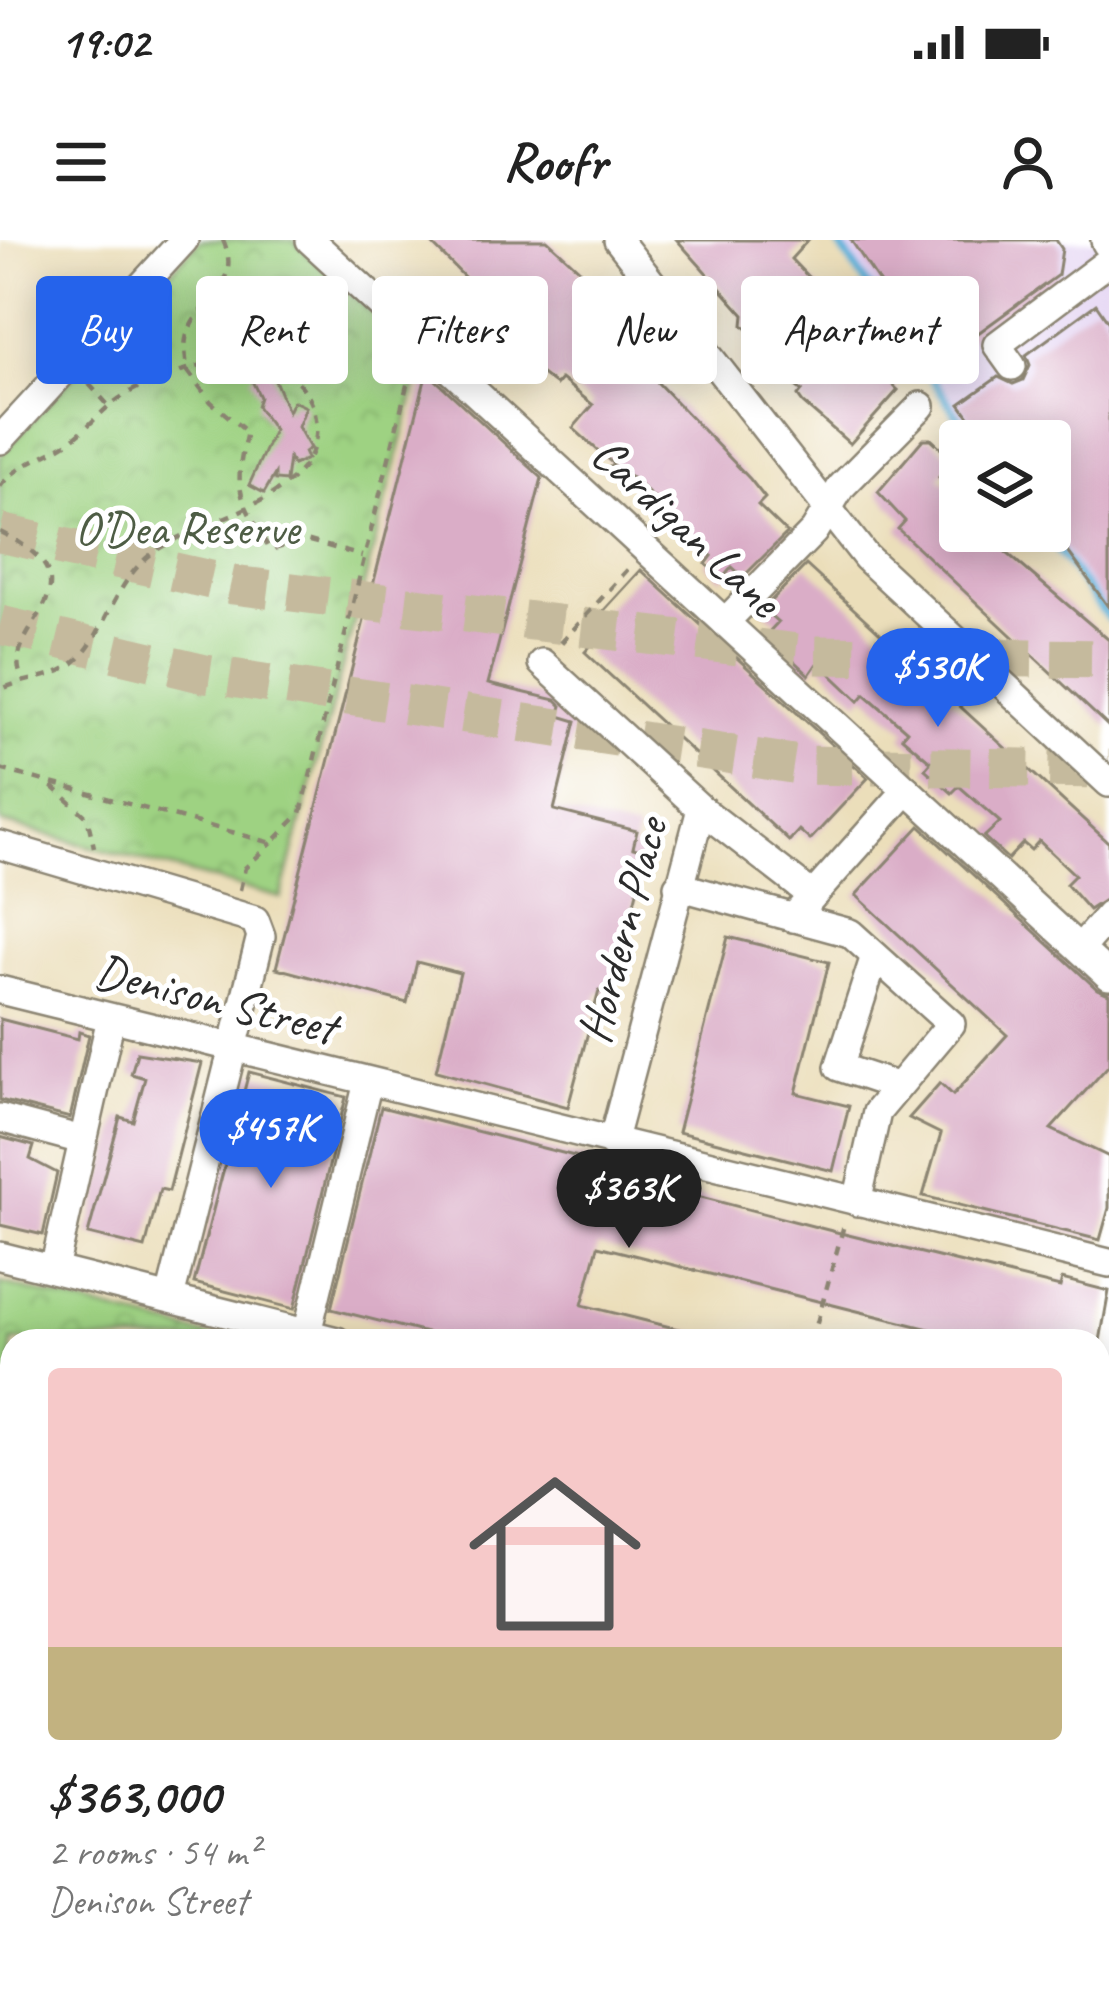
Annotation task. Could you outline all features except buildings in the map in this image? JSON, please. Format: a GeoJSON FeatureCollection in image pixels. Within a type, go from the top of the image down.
{"type":"FeatureCollection","features":[{"type":"Feature","properties":{"kind":"street"},"geometry":{"type":"LineString","coordinates":[[0,440],[184,240]]}},
{"type":"Feature","properties":{"kind":"street","name":"Cardigan Lane"},"geometry":{"type":"LineString","coordinates":[[310,240],[372,297]]}},
{"type":"Feature","properties":{"kind":"street"},"geometry":{"type":"LineString","coordinates":[[618,240],[866,556],[1109,783]]}},
{"type":"Feature","properties":{"kind":"street"},"geometry":{"type":"LineString","coordinates":[[1004,355],[1109,261]]}},
{"type":"Feature","properties":{"kind":"street","name":"Cardigan Lane"},"geometry":{"type":"LineString","coordinates":[[466,384],[1109,976]]}},
{"type":"Feature","properties":{"kind":"street"},"geometry":{"type":"LineString","coordinates":[[725,622],[814,531],[841,487],[921,406]]}},
{"type":"Feature","properties":{"kind":"street","name":"Hordern Place"},"geometry":{"type":"LineString","coordinates":[[542,663],[701,809],[612,1143]]}},
{"type":"Feature","properties":{"kind":"street"},"geometry":{"type":"LineString","coordinates":[[793,918],[907,790]]}},
{"type":"Feature","properties":{"kind":"street"},"geometry":{"type":"LineString","coordinates":[[701,809],[812,895]]}},
{"type":"Feature","properties":{"kind":"street"},"geometry":{"type":"LineString","coordinates":[[0,845],[256,920],[261,936],[170,1298]]}},
{"type":"Feature","properties":{"kind":"street"},"geometry":{"type":"LineString","coordinates":[[679,886],[850,933],[951,1024],[878,1112],[857,1202]]}},
{"type":"Feature","properties":{"kind":"street"},"geometry":{"type":"LineString","coordinates":[[1080,948],[1109,915]]}},
{"type":"Feature","properties":{"kind":"street"},"geometry":{"type":"LineString","coordinates":[[875,956],[838,1067],[896,1086]]}},
{"type":"Feature","properties":{"kind":"street","name":"Denison Street"},"geometry":{"type":"LineString","coordinates":[[0,990],[1109,1263]]}},
{"type":"Feature","properties":{"kind":"street"},"geometry":{"type":"LineString","coordinates":[[54,1269],[111,1018]]}},
{"type":"Feature","properties":{"kind":"street"},"geometry":{"type":"LineString","coordinates":[[308,1329],[368,1082]]}},
{"type":"Feature","properties":{"kind":"street"},"geometry":{"type":"LineString","coordinates":[[0,1118],[82,1140]]}},
{"type":"Feature","properties":{"kind":"street"},"geometry":{"type":"LineString","coordinates":[[0,1256],[288,1329]]}},
{"type":"Feature","properties":{"kind":"path"},"geometry":{"type":"LineString","coordinates":[[224,240],[229,256],[226,280],[189,328],[187,370],[212,402],[248,432],[236,477],[248,510],[269,550],[306,540],[362,556]]}},
{"type":"Feature","properties":{"kind":"path"},"geometry":{"type":"LineString","coordinates":[[0,487],[109,406],[187,370],[234,359],[265,361],[295,378],[315,405],[320,428],[304,466],[248,510],[153,552],[111,598],[80,658],[56,676],[23,678],[0,690]]}},
{"type":"Feature","properties":{"kind":"path"},"geometry":{"type":"LineString","coordinates":[[89,384],[109,406]]}},
{"type":"Feature","properties":{"kind":"path"},"geometry":{"type":"LineString","coordinates":[[235,911],[244,868],[301,813],[407,384]]}},
{"type":"Feature","properties":{"kind":"path"},"geometry":{"type":"LineString","coordinates":[[0,532],[33,552],[46,580],[38,611],[13,639],[11,655],[23,678]]}},
{"type":"Feature","properties":{"kind":"path"},"geometry":{"type":"LineString","coordinates":[[542,663],[646,550]]}},
{"type":"Feature","properties":{"kind":"path"},"geometry":{"type":"LineString","coordinates":[[0,770],[272,842]]}},
{"type":"Feature","properties":{"kind":"path"},"geometry":{"type":"LineString","coordinates":[[51,785],[87,817],[94,832],[89,870]]}},
{"type":"Feature","properties":{"kind":"path"},"geometry":{"type":"LineString","coordinates":[[815,1329],[841,1231],[857,1202]]}},
{"type":"Feature","properties":{"kind":"shaded area"},"geometry":{"type":"Polygon","coordinates":[[[836,240],[1108,240],[1109,619],[1059,552],[1071,552],[1071,420],[960,420],[936,384],[979,384],[979,276],[861,276],[836,240]]]}},
{"type":"Feature","properties":{"kind":"green space","name":"O’Dea Reserve"},"geometry":{"type":"Polygon","coordinates":[[[200,240],[293,240],[332,276],[196,276],[196,384],[348,384],[348,291],[372,313],[372,384],[417,384],[281,898],[0,822],[0,456],[67,384],[172,384],[172,276],[167,276],[200,240]]]}},
{"type":"Feature","properties":{"kind":"green space"},"geometry":{"type":"Polygon","coordinates":[[[0,1283],[182,1329],[0,1329],[0,1283]]]}},
{"type":"Feature","properties":{"kind":"waterway"},"geometry":{"type":"LineString","coordinates":[[836,240],[960,420]]}},
{"type":"Feature","properties":{"kind":"waterway"},"geometry":{"type":"LineString","coordinates":[[1059,552],[1109,619]]}},
{"type":"Feature","properties":{"kind":"tunnel"},"geometry":{"type":"LineString","coordinates":[[0,533],[233,585],[814,655],[1109,659]]}},
{"type":"Feature","properties":{"kind":"tunnel"},"geometry":{"type":"LineString","coordinates":[[0,625],[205,674],[799,765],[1109,769]]}}]}
